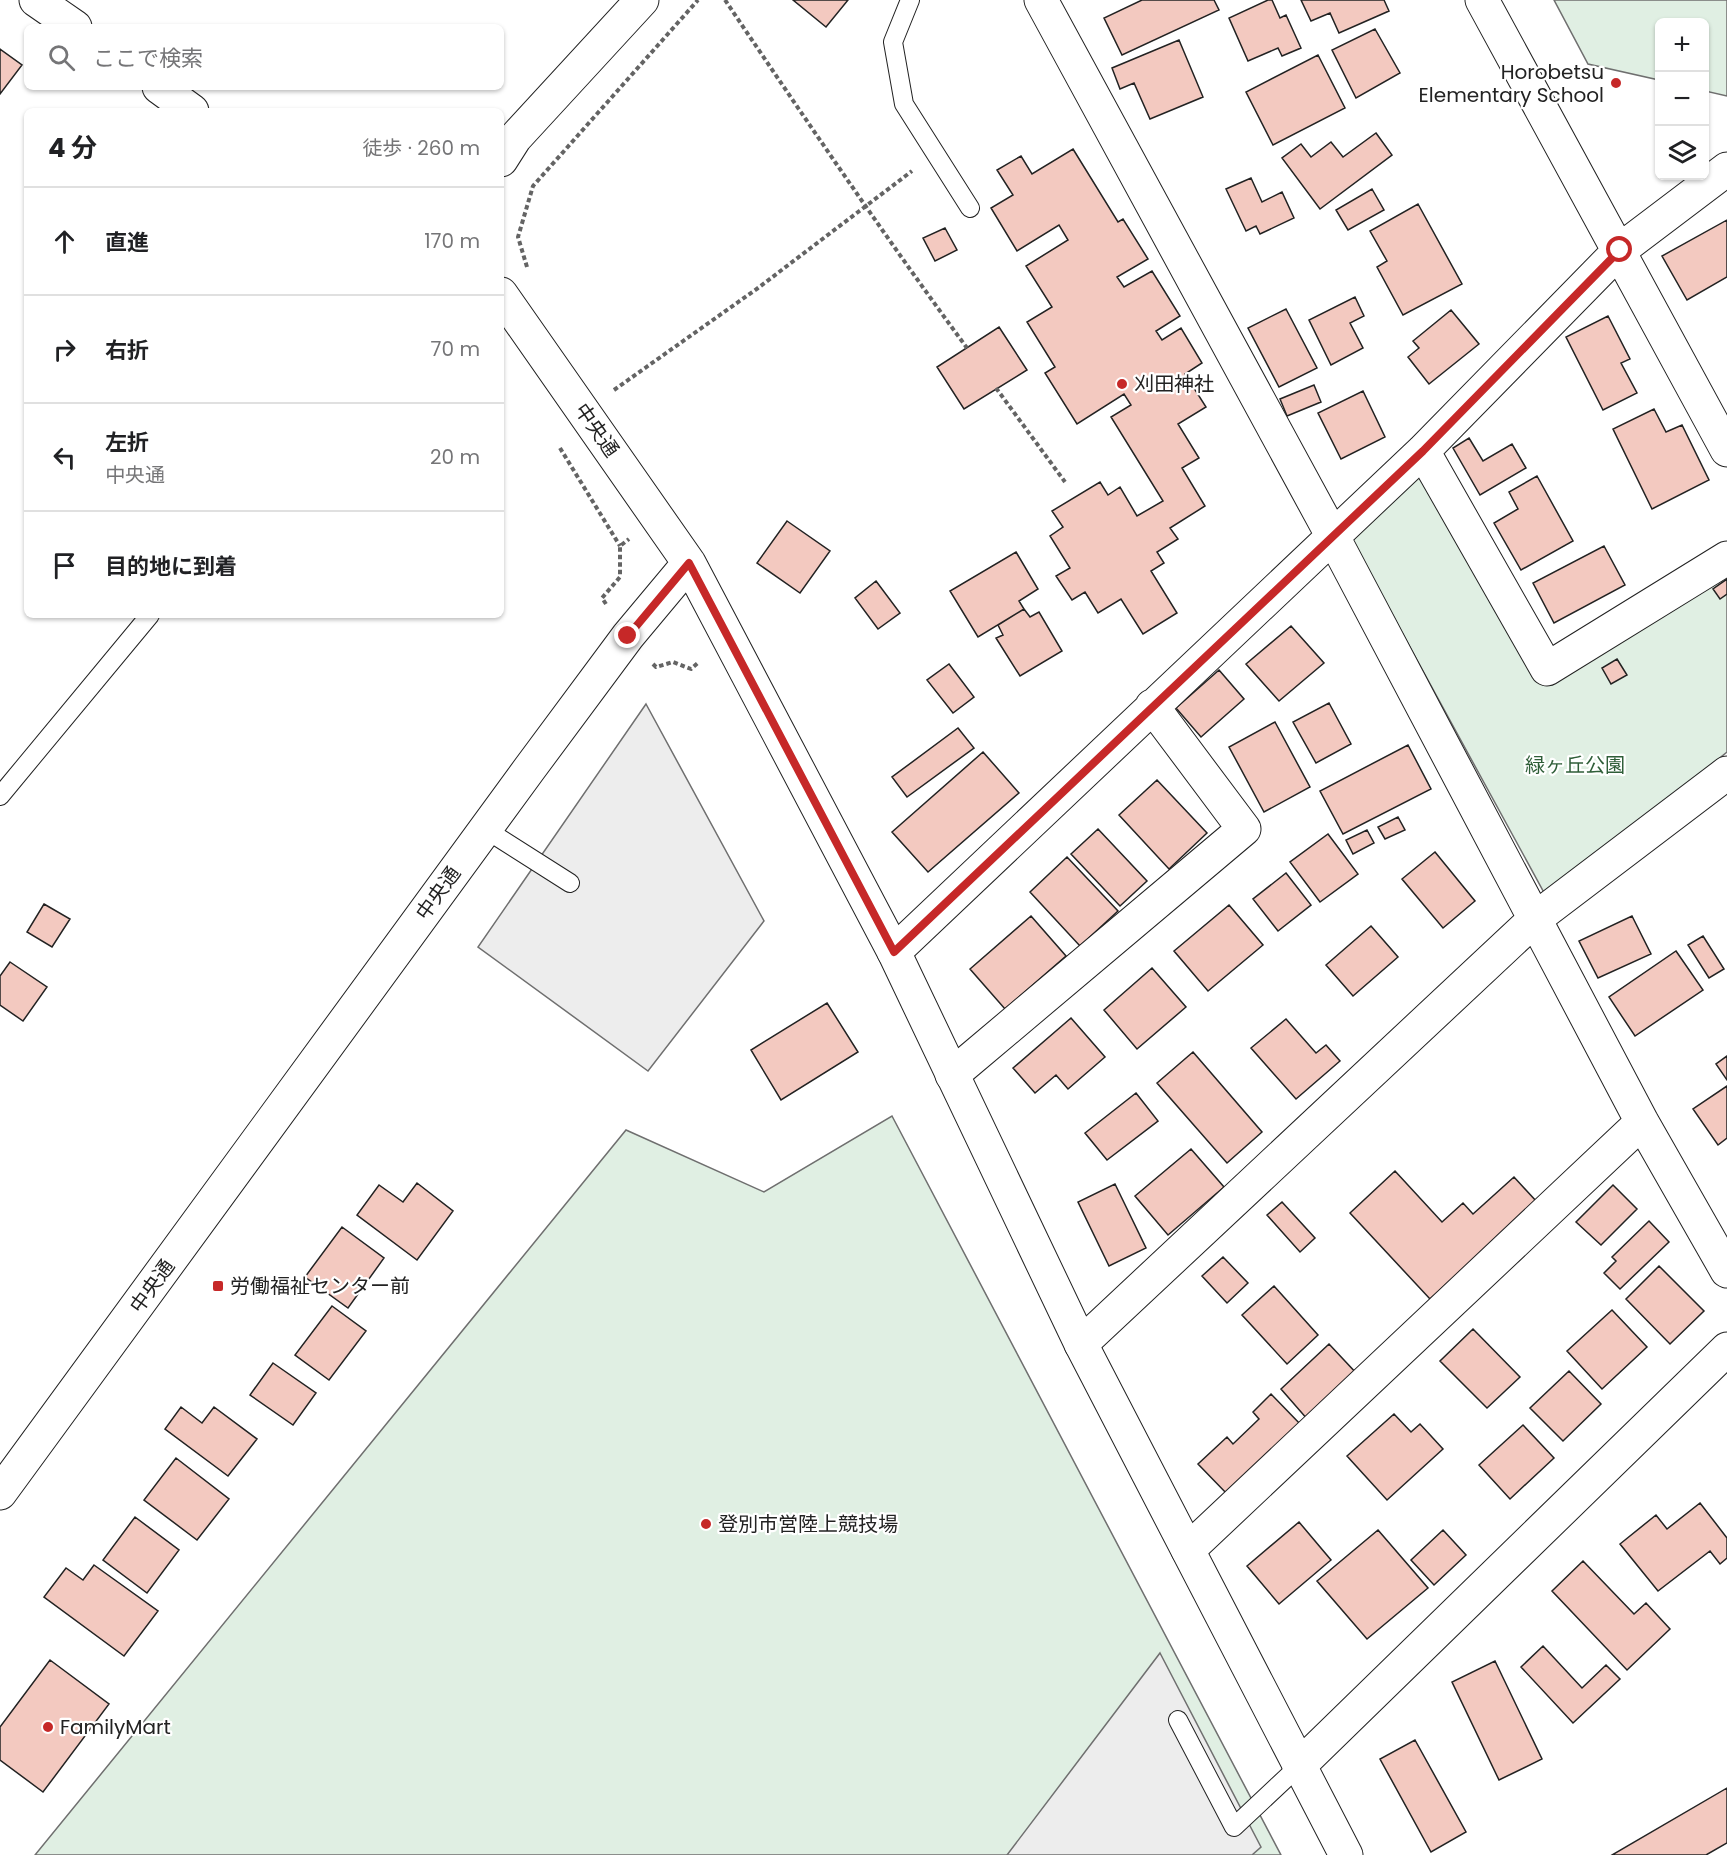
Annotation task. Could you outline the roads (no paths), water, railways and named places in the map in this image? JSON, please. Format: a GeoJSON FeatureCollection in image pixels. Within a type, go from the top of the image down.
{"type":"FeatureCollection","features":[{"type":"Feature","properties":{"kind":"street"},"geometry":{"type":"LineString","coordinates":[[36,0],[71,24]]}},
{"type":"Feature","properties":{"kind":"street"},"geometry":{"type":"LineString","coordinates":[[504,155],[515,138],[642,0]]}},
{"type":"Feature","properties":{"kind":"street"},"geometry":{"type":"LineString","coordinates":[[1041,0],[1332,535],[1642,1122],[1727,1270]]}},
{"type":"Feature","properties":{"kind":"street"},"geometry":{"type":"LineString","coordinates":[[1482,0],[1727,450]]}},
{"type":"Feature","properties":{"kind":"street"},"geometry":{"type":"LineString","coordinates":[[163,90],[188,108]]}},
{"type":"Feature","properties":{"kind":"street"},"geometry":{"type":"LineString","coordinates":[[894,952],[1423,451],[1620,250],[1727,170]]}},
{"type":"Feature","properties":{"kind":"street","name":"中央通"},"geometry":{"type":"LineString","coordinates":[[0,1493],[485,829],[628,636],[689,563],[504,298]]}},
{"type":"Feature","properties":{"kind":"street"},"geometry":{"type":"LineString","coordinates":[[1423,451],[1547,669],[1727,558]]}},
{"type":"Feature","properties":{"kind":"street"},"geometry":{"type":"LineString","coordinates":[[689,563],[894,952],[1081,1344],[1346,1855]]}},
{"type":"Feature","properties":{"kind":"street"},"geometry":{"type":"LineString","coordinates":[[952,1075],[1244,829],[1152,706]]}},
{"type":"Feature","properties":{"kind":"street"},"geometry":{"type":"LineString","coordinates":[[1081,1344],[1536,918],[1727,774]]}},
{"type":"Feature","properties":{"kind":"street"},"geometry":{"type":"LineString","coordinates":[[1188,1550],[1642,1122]]}},
{"type":"Feature","properties":{"kind":"street"},"geometry":{"type":"LineString","coordinates":[[1299,1766],[1727,1349]]}},
{"type":"Feature","properties":{"kind":"lane"},"geometry":{"type":"LineString","coordinates":[[910,0],[893,42],[904,104],[970,208]]}},
{"type":"Feature","properties":{"kind":"lane"},"geometry":{"type":"LineString","coordinates":[[0,796],[148,618]]}},
{"type":"Feature","properties":{"kind":"lane"},"geometry":{"type":"LineString","coordinates":[[485,829],[570,883]]}},
{"type":"Feature","properties":{"kind":"lane"},"geometry":{"type":"LineString","coordinates":[[1178,1720],[1234,1827],[1299,1766]]}},
{"type":"Feature","properties":{"kind":"place","name":"Horobetsu Elementary School"},"geometry":{"type":"Point","coordinates":[1616,83]}},
{"type":"Feature","properties":{"kind":"place","name":"刈田神社"},"geometry":{"type":"Point","coordinates":[1122,384]}},
{"type":"Feature","properties":{"kind":"place","name":"労働福祉センター前"},"geometry":{"type":"Point","coordinates":[218,1286]}},
{"type":"Feature","properties":{"kind":"place","name":"登別市営陸上競技場"},"geometry":{"type":"Point","coordinates":[706,1524]}},
{"type":"Feature","properties":{"kind":"place","name":"FamilyMart"},"geometry":{"type":"Point","coordinates":[48,1727]}},
{"type":"Feature","properties":{"kind":"park label","name":"緑ヶ丘公園"},"geometry":{"type":"Point","coordinates":[1575,765]}}]}
